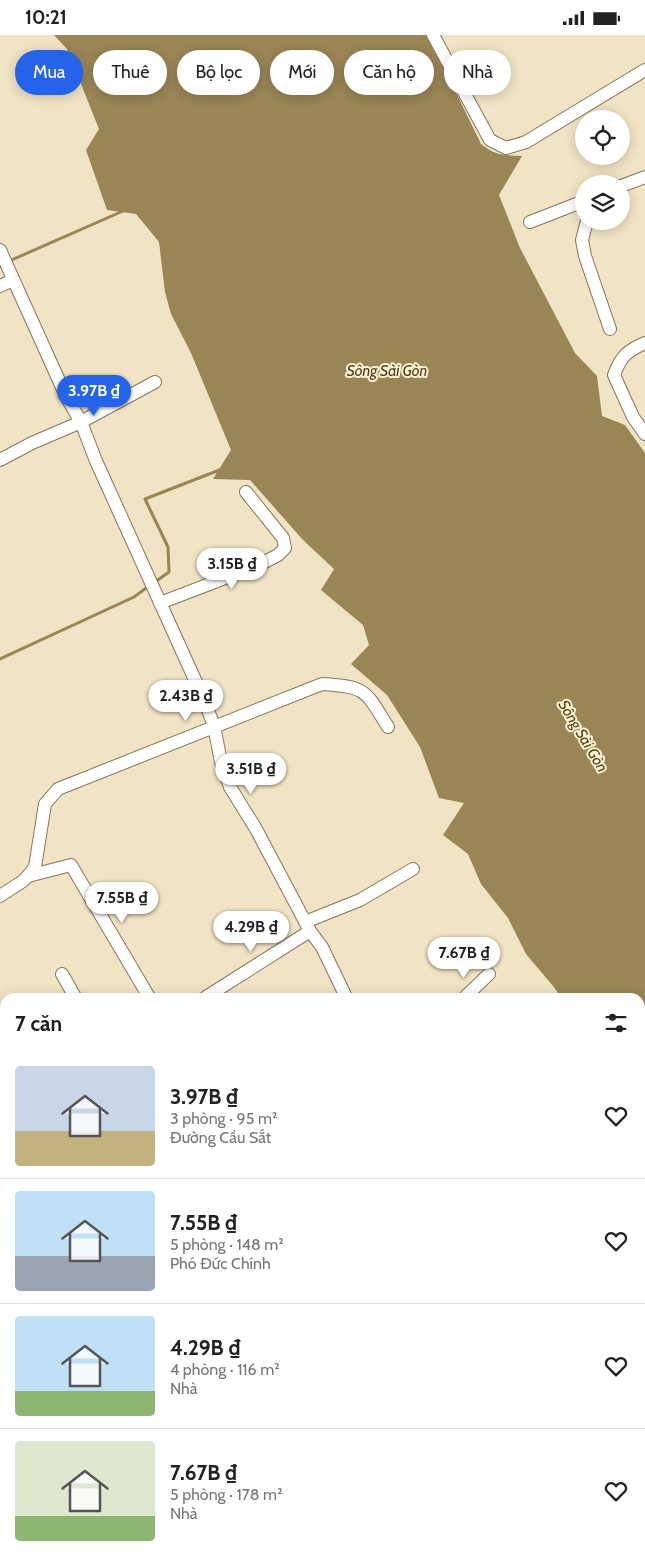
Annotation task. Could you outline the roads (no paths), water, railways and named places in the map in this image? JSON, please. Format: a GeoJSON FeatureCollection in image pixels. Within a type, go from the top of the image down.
{"type":"FeatureCollection","features":[{"type":"Feature","properties":{"kind":"street"},"geometry":{"type":"LineString","coordinates":[[433,35],[490,140],[506,148],[526,142],[645,70]]}},
{"type":"Feature","properties":{"kind":"street"},"geometry":{"type":"LineString","coordinates":[[630,183],[645,177]]}},
{"type":"Feature","properties":{"kind":"street"},"geometry":{"type":"LineString","coordinates":[[530,222],[575,204]]}},
{"type":"Feature","properties":{"kind":"street"},"geometry":{"type":"LineString","coordinates":[[585,230],[582,240],[585,256],[610,329]]}},
{"type":"Feature","properties":{"kind":"street"},"geometry":{"type":"LineString","coordinates":[[1,253],[66,395],[81,422],[96,461],[214,726],[221,762],[230,787],[256,829],[307,926],[322,947],[344,993]]}},
{"type":"Feature","properties":{"kind":"street"},"geometry":{"type":"LineString","coordinates":[[0,286],[10,275]]}},
{"type":"Feature","properties":{"kind":"street"},"geometry":{"type":"LineString","coordinates":[[645,343],[633,348],[620,360],[614,375],[633,417],[645,434]]}},
{"type":"Feature","properties":{"kind":"street"},"geometry":{"type":"LineString","coordinates":[[0,460],[32,443],[81,422],[155,382]]}},
{"type":"Feature","properties":{"kind":"street"},"geometry":{"type":"LineString","coordinates":[[158,598],[259,565],[278,555],[285,548],[283,538],[246,492]]}},
{"type":"Feature","properties":{"kind":"street"},"geometry":{"type":"LineString","coordinates":[[0,896],[23,881],[35,867],[45,804],[58,789],[322,684],[352,686],[369,695],[388,727]]}},
{"type":"Feature","properties":{"kind":"street"},"geometry":{"type":"LineString","coordinates":[[28,876],[71,865],[147,993]]}},
{"type":"Feature","properties":{"kind":"street"},"geometry":{"type":"LineString","coordinates":[[212,993],[307,926],[360,901],[413,869]]}},
{"type":"Feature","properties":{"kind":"street"},"geometry":{"type":"LineString","coordinates":[[62,974],[73,993]]}},
{"type":"Feature","properties":{"kind":"street"},"geometry":{"type":"LineString","coordinates":[[470,993],[489,974]]}},
{"type":"Feature","properties":{"kind":"water","name":"Sông Sài Gòn"},"geometry":{"type":"Polygon","coordinates":[[[54,35],[428,35],[444,68],[444,95],[457,95],[481,144],[491,151],[500,154],[522,156],[499,195],[520,248],[575,353],[597,376],[602,416],[625,425],[645,453],[645,993],[558,993],[526,954],[508,918],[481,884],[468,854],[443,835],[464,803],[439,798],[420,747],[387,695],[351,664],[369,645],[363,625],[321,590],[334,569],[303,540],[250,480],[213,479],[231,450],[191,353],[171,314],[165,292],[159,242],[136,214],[107,210],[86,150],[99,129],[83,89],[83,50],[67,50],[54,35]]]}},
{"type":"Feature","properties":{"kind":"waterway"},"geometry":{"type":"LineString","coordinates":[[7,262],[123,211]]}},
{"type":"Feature","properties":{"kind":"waterway"},"geometry":{"type":"LineString","coordinates":[[155,582],[169,572],[168,547],[145,499],[222,469]]}},
{"type":"Feature","properties":{"kind":"waterway"},"geometry":{"type":"LineString","coordinates":[[0,659],[134,597],[149,586]]}}]}
